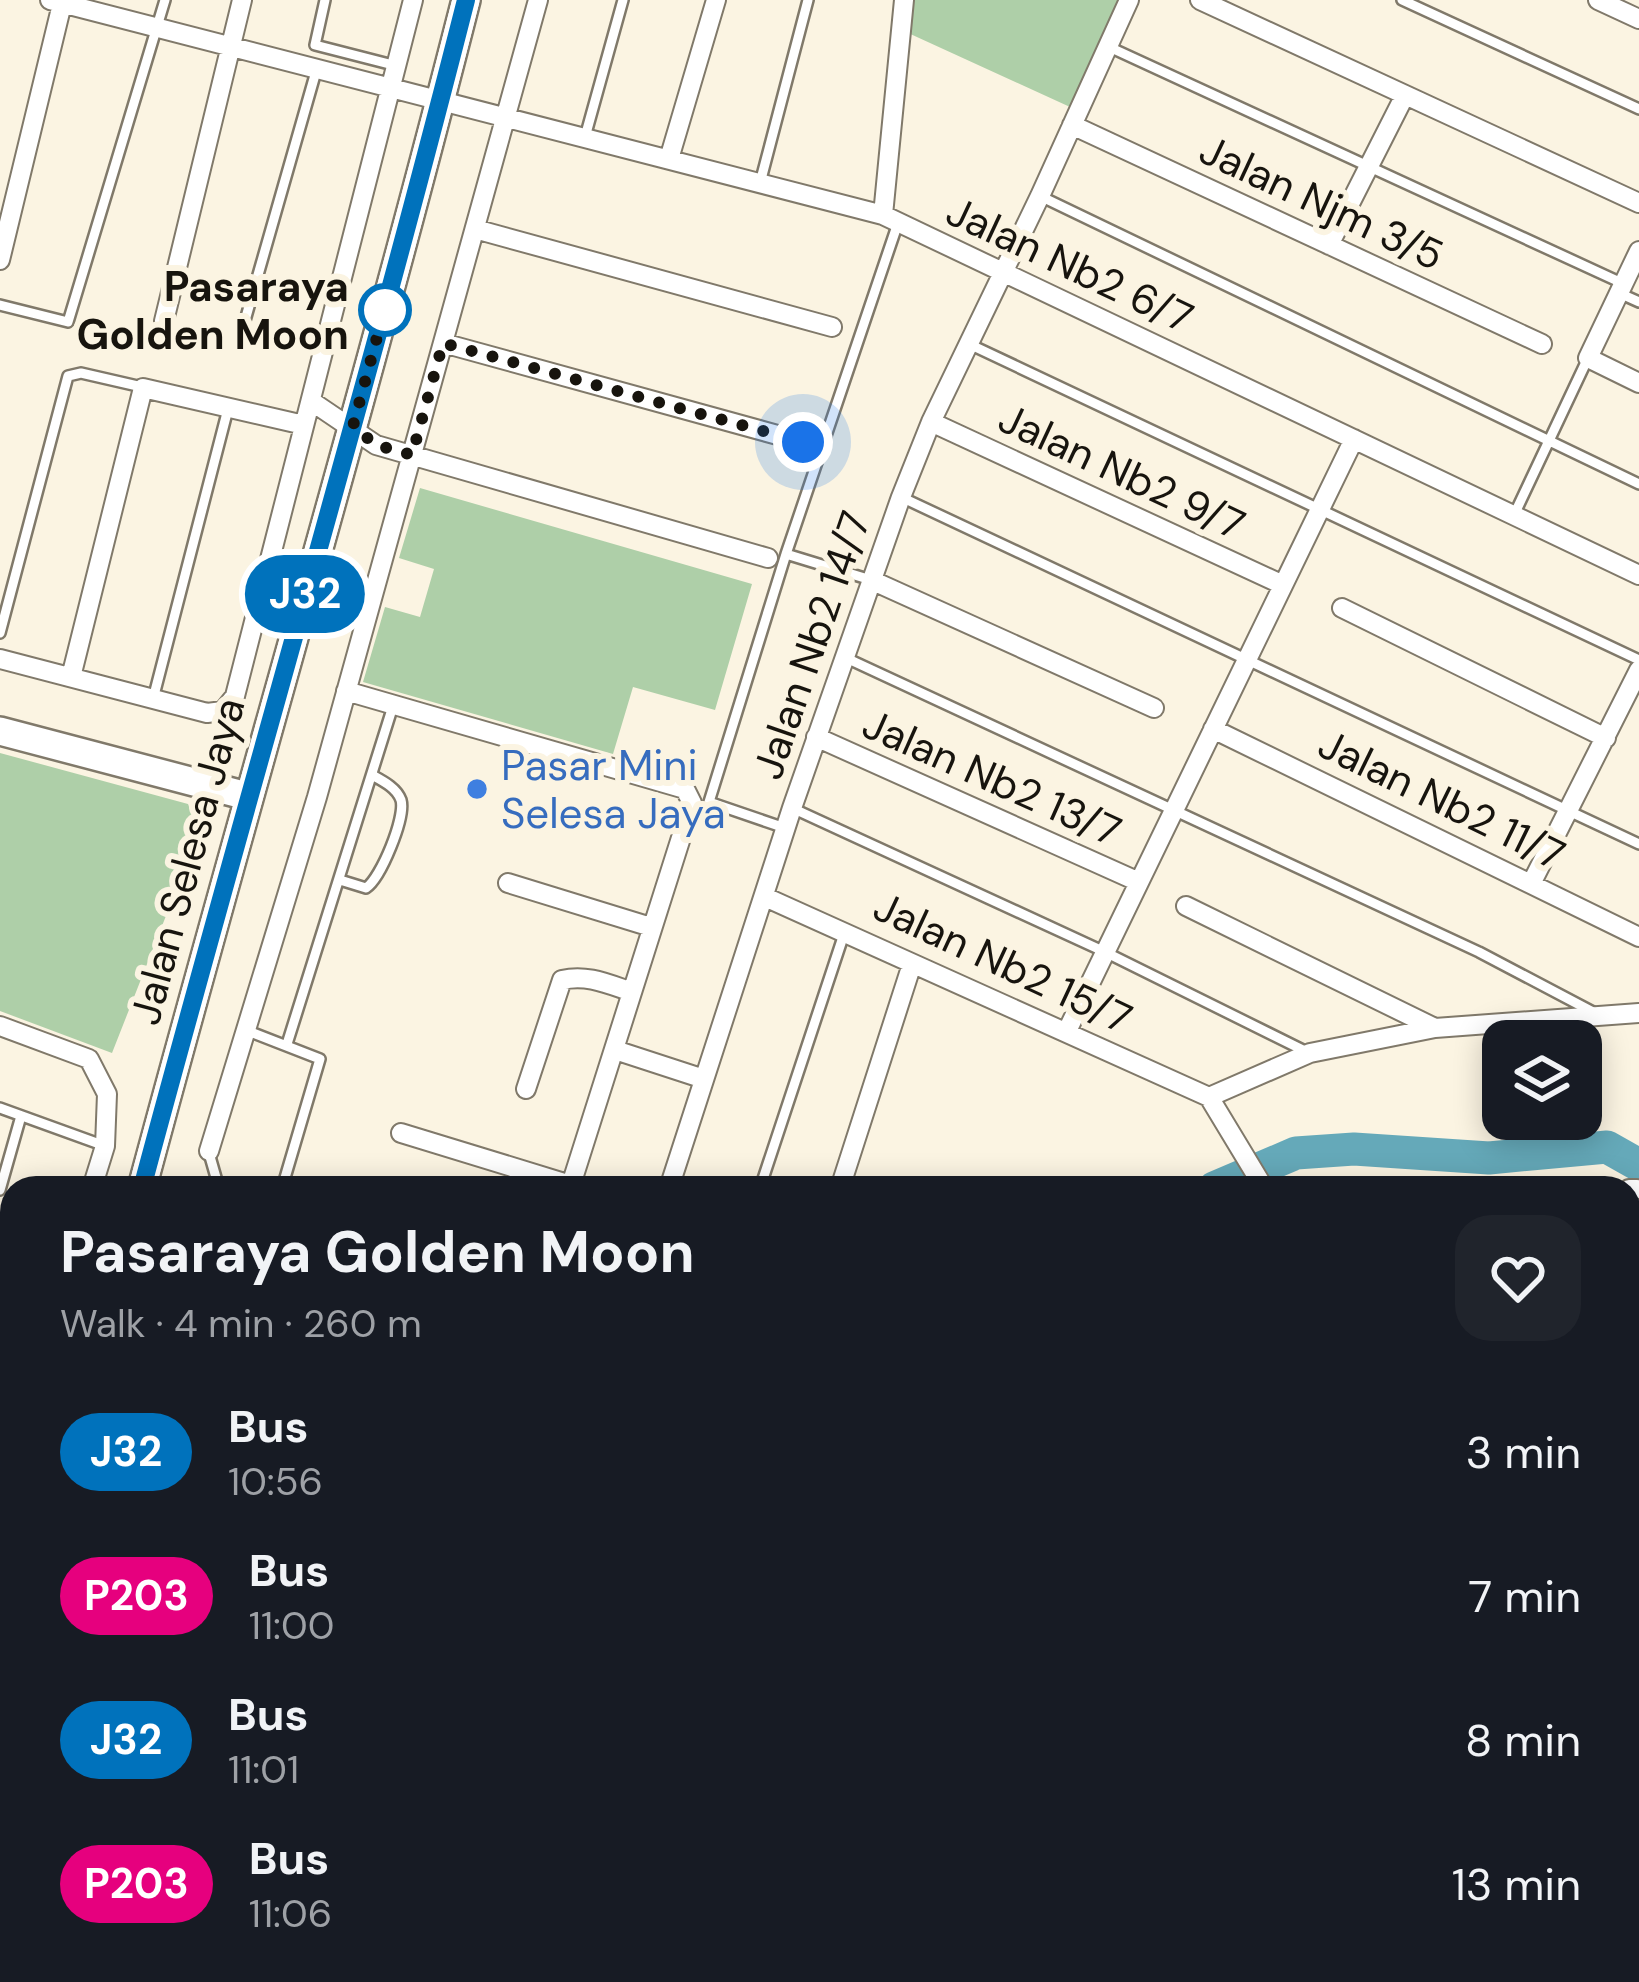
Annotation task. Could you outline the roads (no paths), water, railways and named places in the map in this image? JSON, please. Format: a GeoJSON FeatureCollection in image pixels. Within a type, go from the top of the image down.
{"type":"FeatureCollection","features":[{"type":"Feature","properties":{"kind":"street"},"geometry":{"type":"LineString","coordinates":[[164,320],[242,0]]}},
{"type":"Feature","properties":{"kind":"street"},"geometry":{"type":"LineString","coordinates":[[0,659],[207,713],[223,711],[235,696],[413,0]]}},
{"type":"Feature","properties":{"kind":"street","name":"Jalan Selesa Jaya"},"geometry":{"type":"LineString","coordinates":[[145,1176],[466,0]]}},
{"type":"Feature","properties":{"kind":"street"},"geometry":{"type":"LineString","coordinates":[[209,1151],[346,691],[538,0]]}},
{"type":"Feature","properties":{"kind":"street"},"geometry":{"type":"LineString","coordinates":[[669,159],[716,0]]}},
{"type":"Feature","properties":{"kind":"street"},"geometry":{"type":"LineString","coordinates":[[891,219],[904,0]]}},
{"type":"Feature","properties":{"kind":"street","name":"Jalan Nb2 14/7"},"geometry":{"type":"LineString","coordinates":[[673,1176],[791,808],[901,497],[931,422],[1129,0]]}},
{"type":"Feature","properties":{"kind":"street"},"geometry":{"type":"LineString","coordinates":[[1200,0],[1639,203]]}},
{"type":"Feature","properties":{"kind":"street"},"geometry":{"type":"LineString","coordinates":[[1598,0],[1639,19]]}},
{"type":"Feature","properties":{"kind":"street","name":"Jalan Nb2 6/7"},"geometry":{"type":"LineString","coordinates":[[58,1],[891,219],[1639,574]]}},
{"type":"Feature","properties":{"kind":"street"},"geometry":{"type":"LineString","coordinates":[[0,260],[58,1]]}},
{"type":"Feature","properties":{"kind":"street"},"geometry":{"type":"LineString","coordinates":[[1329,245],[1405,95]]}},
{"type":"Feature","properties":{"kind":"street","name":"Jalan Njm 3/5"},"geometry":{"type":"LineString","coordinates":[[1072,125],[1542,344]]}},
{"type":"Feature","properties":{"kind":"street"},"geometry":{"type":"LineString","coordinates":[[475,230],[832,327]]}},
{"type":"Feature","properties":{"kind":"street"},"geometry":{"type":"LineString","coordinates":[[1639,251],[1588,358],[1639,382]]}},
{"type":"Feature","properties":{"kind":"street"},"geometry":{"type":"LineString","coordinates":[[443,343],[803,442]]}},
{"type":"Feature","properties":{"kind":"street"},"geometry":{"type":"LineString","coordinates":[[71,677],[143,388],[304,425]]}},
{"type":"Feature","properties":{"kind":"street"},"geometry":{"type":"LineString","coordinates":[[311,401],[376,445],[777,556]]}},
{"type":"Feature","properties":{"kind":"street","name":"Jalan Nb2 9/7"},"geometry":{"type":"LineString","coordinates":[[931,422],[1283,585]]}},
{"type":"Feature","properties":{"kind":"street"},"geometry":{"type":"LineString","coordinates":[[1067,1030],[1354,439]]}},
{"type":"Feature","properties":{"kind":"street"},"geometry":{"type":"LineString","coordinates":[[871,580],[1154,708]]}},
{"type":"Feature","properties":{"kind":"street"},"geometry":{"type":"LineString","coordinates":[[1342,608],[1606,737]]}},
{"type":"Feature","properties":{"kind":"street"},"geometry":{"type":"LineString","coordinates":[[1532,882],[1639,670]]}},
{"type":"Feature","properties":{"kind":"street"},"geometry":{"type":"LineString","coordinates":[[346,691],[685,789],[692,803],[573,1176]]}},
{"type":"Feature","properties":{"kind":"street","name":"Jalan Nb2 11/7"},"geometry":{"type":"LineString","coordinates":[[1213,729],[1639,937]]}},
{"type":"Feature","properties":{"kind":"street"},"geometry":{"type":"LineString","coordinates":[[0,731],[247,796]]}},
{"type":"Feature","properties":{"kind":"street","name":"Jalan Nb2 13/7"},"geometry":{"type":"LineString","coordinates":[[816,737],[1139,882]]}},
{"type":"Feature","properties":{"kind":"street"},"geometry":{"type":"LineString","coordinates":[[508,883],[651,927]]}},
{"type":"Feature","properties":{"kind":"street","name":"Jalan Nb2 15/7"},"geometry":{"type":"LineString","coordinates":[[766,897],[1208,1097]]}},
{"type":"Feature","properties":{"kind":"street"},"geometry":{"type":"LineString","coordinates":[[1186,906],[1436,1028]]}},
{"type":"Feature","properties":{"kind":"street"},"geometry":{"type":"LineString","coordinates":[[844,1176],[912,964]]}},
{"type":"Feature","properties":{"kind":"street"},"geometry":{"type":"LineString","coordinates":[[526,1088],[562,980],[595,980],[632,992]]}},
{"type":"Feature","properties":{"kind":"street"},"geometry":{"type":"LineString","coordinates":[[1257,1176],[1208,1097],[1310,1053],[1436,1028],[1639,1013]]}},
{"type":"Feature","properties":{"kind":"street"},"geometry":{"type":"LineString","coordinates":[[0,1026],[88,1059],[107,1094],[104,1146],[95,1176]]}},
{"type":"Feature","properties":{"kind":"street"},"geometry":{"type":"LineString","coordinates":[[616,1050],[704,1079]]}},
{"type":"Feature","properties":{"kind":"street"},"geometry":{"type":"LineString","coordinates":[[400,1133],[538,1176]]}},
{"type":"Feature","properties":{"kind":"lane"},"geometry":{"type":"LineString","coordinates":[[0,305],[68,322],[165,0]]}},
{"type":"Feature","properties":{"kind":"lane"},"geometry":{"type":"LineString","coordinates":[[326,0],[315,45],[397,66]]}},
{"type":"Feature","properties":{"kind":"lane"},"geometry":{"type":"LineString","coordinates":[[585,137],[623,0]]}},
{"type":"Feature","properties":{"kind":"lane"},"geometry":{"type":"LineString","coordinates":[[760,183],[808,0]]}},
{"type":"Feature","properties":{"kind":"lane"},"geometry":{"type":"LineString","coordinates":[[1402,0],[1639,110]]}},
{"type":"Feature","properties":{"kind":"lane"},"geometry":{"type":"LineString","coordinates":[[1107,46],[1621,288],[1639,302]]}},
{"type":"Feature","properties":{"kind":"lane"},"geometry":{"type":"LineString","coordinates":[[239,338],[317,68]]}},
{"type":"Feature","properties":{"kind":"lane"},"geometry":{"type":"LineString","coordinates":[[1040,196],[1639,484]]}},
{"type":"Feature","properties":{"kind":"lane"},"geometry":{"type":"LineString","coordinates":[[785,828],[710,802],[777,556],[891,219]]}},
{"type":"Feature","properties":{"kind":"lane"},"geometry":{"type":"LineString","coordinates":[[969,344],[1639,660]]}},
{"type":"Feature","properties":{"kind":"lane"},"geometry":{"type":"LineString","coordinates":[[1514,515],[1588,358]]}},
{"type":"Feature","properties":{"kind":"lane"},"geometry":{"type":"LineString","coordinates":[[0,634],[68,376],[81,373],[143,388]]}},
{"type":"Feature","properties":{"kind":"lane"},"geometry":{"type":"LineString","coordinates":[[153,700],[228,409]]}},
{"type":"Feature","properties":{"kind":"lane"},"geometry":{"type":"LineString","coordinates":[[901,497],[1639,844]]}},
{"type":"Feature","properties":{"kind":"lane"},"geometry":{"type":"LineString","coordinates":[[777,556],[871,580]]}},
{"type":"Feature","properties":{"kind":"lane"},"geometry":{"type":"LineString","coordinates":[[844,657],[1479,952],[1599,1015]]}},
{"type":"Feature","properties":{"kind":"lane"},"geometry":{"type":"LineString","coordinates":[[287,1044],[394,704]]}},
{"type":"Feature","properties":{"kind":"lane"},"geometry":{"type":"LineString","coordinates":[[340,880],[366,888],[374,883],[403,807],[399,795],[372,775]]}},
{"type":"Feature","properties":{"kind":"lane"},"geometry":{"type":"LineString","coordinates":[[791,808],[1105,952],[1310,1053]]}},
{"type":"Feature","properties":{"kind":"lane"},"geometry":{"type":"LineString","coordinates":[[764,1176],[846,930]]}},
{"type":"Feature","properties":{"kind":"lane"},"geometry":{"type":"LineString","coordinates":[[248,1031],[315,1054],[320,1065],[286,1176]]}},
{"type":"Feature","properties":{"kind":"lane"},"geometry":{"type":"LineString","coordinates":[[0,1108],[104,1146]]}},
{"type":"Feature","properties":{"kind":"lane"},"geometry":{"type":"LineString","coordinates":[[4,1176],[21,1116]]}},
{"type":"Feature","properties":{"kind":"lane"},"geometry":{"type":"LineString","coordinates":[[209,1151],[216,1176]]}},
{"type":"Feature","properties":{"kind":"waterway"},"geometry":{"type":"LineString","coordinates":[[1242,1176],[1296,1153],[1354,1149],[1489,1158],[1607,1147],[1639,1165]]}},
{"type":"Feature","properties":{"kind":"place","name":"Pasaraya Golden Moon"},"geometry":{"type":"Point","coordinates":[385,310]}},
{"type":"Feature","properties":{"kind":"place","name":"Pasar Mini Selesa Jaya"},"geometry":{"type":"Point","coordinates":[477,789]}}]}
